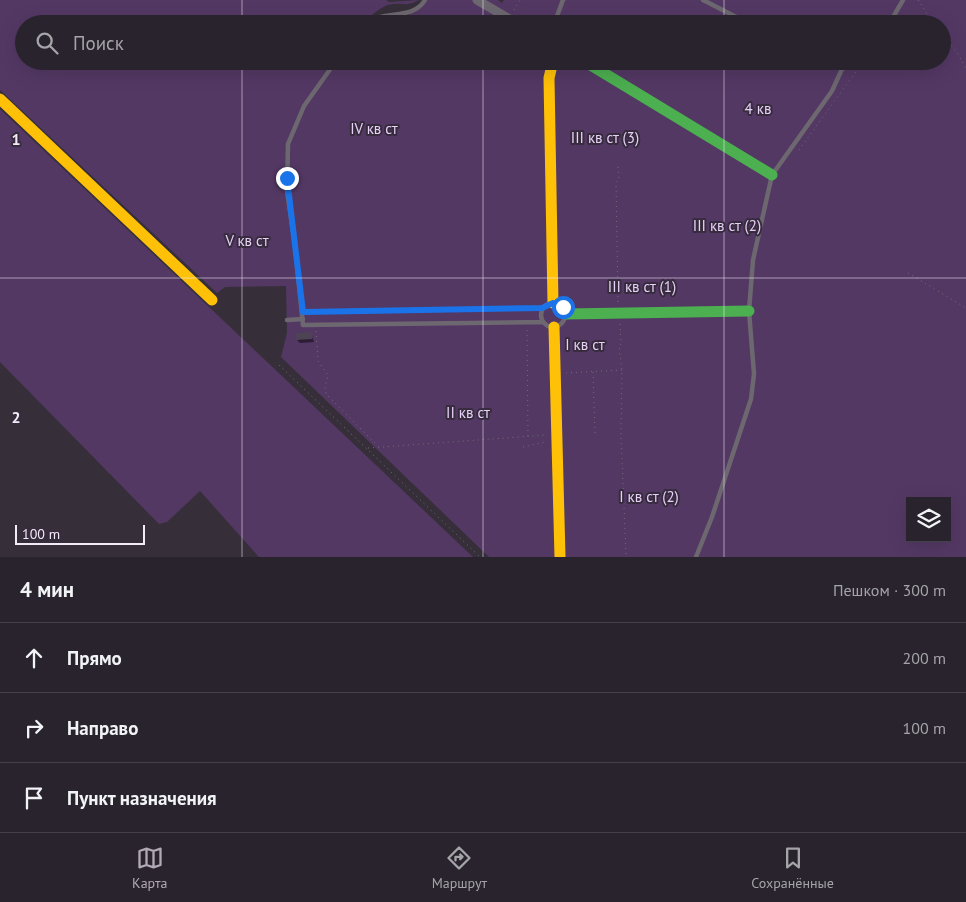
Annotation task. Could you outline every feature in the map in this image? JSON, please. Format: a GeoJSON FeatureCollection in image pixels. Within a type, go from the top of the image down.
{"type":"FeatureCollection","features":[{"type":"Feature","properties":{"kind":"street"},"geometry":{"type":"LineString","coordinates":[[477,0],[503,15]]}},
{"type":"Feature","properties":{"kind":"street"},"geometry":{"type":"LineString","coordinates":[[551,70],[549,78],[553,303]]}},
{"type":"Feature","properties":{"kind":"street"},"geometry":{"type":"LineString","coordinates":[[599,70],[772,175]]}},
{"type":"Feature","properties":{"kind":"street"},"geometry":{"type":"LineString","coordinates":[[0,99],[212,300]]}},
{"type":"Feature","properties":{"kind":"street"},"geometry":{"type":"LineString","coordinates":[[566,314],[748,311]]}},
{"type":"Feature","properties":{"kind":"street"},"geometry":{"type":"LineString","coordinates":[[554,327],[560,557]]}},
{"type":"Feature","properties":{"kind":"lane"},"geometry":{"type":"LineString","coordinates":[[388,15],[411,12],[420,8],[425,0]]}},
{"type":"Feature","properties":{"kind":"lane"},"geometry":{"type":"LineString","coordinates":[[557,15],[563,0]]}},
{"type":"Feature","properties":{"kind":"lane"},"geometry":{"type":"LineString","coordinates":[[703,0],[732,15]]}},
{"type":"Feature","properties":{"kind":"lane"},"geometry":{"type":"LineString","coordinates":[[895,15],[904,0]]}},
{"type":"Feature","properties":{"kind":"lane"},"geometry":{"type":"LineString","coordinates":[[303,312],[542,308],[553,303],[563,307],[566,314],[561,325],[554,327],[543,322],[303,325],[303,312],[287,191],[288,144],[304,106],[330,70]]}},
{"type":"Feature","properties":{"kind":"lane"},"geometry":{"type":"LineString","coordinates":[[696,557],[712,517],[751,398],[754,374],[748,311],[753,260],[772,175],[832,91],[842,70]]}},
{"type":"Feature","properties":{"kind":"lane"},"geometry":{"type":"LineString","coordinates":[[542,308],[543,322]]}},
{"type":"Feature","properties":{"kind":"lane"},"geometry":{"type":"LineString","coordinates":[[287,320],[303,319]]}},
{"type":"Feature","properties":{"kind":"path"},"geometry":{"type":"LineString","coordinates":[[510,15],[520,0]]}},
{"type":"Feature","properties":{"kind":"path"},"geometry":{"type":"LineString","coordinates":[[918,0],[928,15]]}},
{"type":"Feature","properties":{"kind":"path"},"geometry":{"type":"LineString","coordinates":[[951,45],[966,68]]}},
{"type":"Feature","properties":{"kind":"path"},"geometry":{"type":"LineString","coordinates":[[797,153],[858,70]]}},
{"type":"Feature","properties":{"kind":"path"},"geometry":{"type":"LineString","coordinates":[[618,165],[619,178],[616,183],[621,344],[618,347],[622,370],[621,432],[626,557]]}},
{"type":"Feature","properties":{"kind":"path"},"geometry":{"type":"LineString","coordinates":[[908,273],[966,308]]}},
{"type":"Feature","properties":{"kind":"path"},"geometry":{"type":"LineString","coordinates":[[527,322],[528,436]]}},
{"type":"Feature","properties":{"kind":"path"},"geometry":{"type":"LineString","coordinates":[[315,325],[318,361],[328,375],[325,387],[326,394],[379,447]]}},
{"type":"Feature","properties":{"kind":"path"},"geometry":{"type":"LineString","coordinates":[[279,365],[480,557]]}},
{"type":"Feature","properties":{"kind":"path"},"geometry":{"type":"LineString","coordinates":[[555,373],[622,370]]}},
{"type":"Feature","properties":{"kind":"path"},"geometry":{"type":"LineString","coordinates":[[593,372],[595,433]]}},
{"type":"Feature","properties":{"kind":"path"},"geometry":{"type":"LineString","coordinates":[[367,448],[528,436],[557,438]]}},
{"type":"Feature","properties":{"kind":"path"},"geometry":{"type":"LineString","coordinates":[[523,447],[557,438]]}},
{"type":"Feature","properties":{"kind":"green space"},"geometry":{"type":"Polygon","coordinates":[[[0,0],[386,0],[389,2],[419,0],[408,4],[389,5],[373,15],[15,15],[15,70],[951,70],[951,15],[408,15],[422,7],[427,0],[498,0],[502,3],[504,0],[966,0],[966,557],[489,557],[281,357],[287,333],[286,286],[225,287],[217,293],[0,90],[0,0]]]}},
{"type":"Feature","properties":{"kind":"green space"},"geometry":{"type":"Polygon","coordinates":[[[0,109],[473,557],[259,557],[200,491],[167,522],[159,524],[0,362],[0,109]]]}},
{"type":"Feature","properties":{"kind":"building"},"geometry":{"type":"Polygon","coordinates":[[[312,332],[312,339],[296,340],[295,333],[312,332]]]}},
{"type":"Feature","properties":{"kind":"traffic: fast"},"geometry":{"type":"LineString","coordinates":[[599,70],[772,175]]}},
{"type":"Feature","properties":{"kind":"traffic: fast"},"geometry":{"type":"LineString","coordinates":[[566,314],[749,311]]}},
{"type":"Feature","properties":{"kind":"traffic: slow"},"geometry":{"type":"LineString","coordinates":[[551,70],[549,78],[553,303]]}},
{"type":"Feature","properties":{"kind":"traffic: slow"},"geometry":{"type":"LineString","coordinates":[[0,99],[212,300]]}},
{"type":"Feature","properties":{"kind":"traffic: slow"},"geometry":{"type":"LineString","coordinates":[[554,327],[560,557]]}},
{"type":"Feature","properties":{"kind":"route"},"geometry":{"type":"LineString","coordinates":[[287,178],[287,191],[296,246],[303,312],[542,308],[546,304],[553,303],[563,307]]}},
{"type":"Feature","properties":{"kind":"park label","name":"4 кв"},"geometry":{"type":"Point","coordinates":[758,108]}},
{"type":"Feature","properties":{"kind":"park label","name":"IV кв ст"},"geometry":{"type":"Point","coordinates":[374,128]}},
{"type":"Feature","properties":{"kind":"park label","name":"III кв ст (3)"},"geometry":{"type":"Point","coordinates":[605,137]}},
{"type":"Feature","properties":{"kind":"park label","name":"III кв ст (2)"},"geometry":{"type":"Point","coordinates":[727,225]}},
{"type":"Feature","properties":{"kind":"park label","name":"V кв ст"},"geometry":{"type":"Point","coordinates":[247,240]}},
{"type":"Feature","properties":{"kind":"park label","name":"III кв ст (1)"},"geometry":{"type":"Point","coordinates":[642,286]}},
{"type":"Feature","properties":{"kind":"park label","name":"I кв ст"},"geometry":{"type":"Point","coordinates":[585,344]}},
{"type":"Feature","properties":{"kind":"park label","name":"II кв ст"},"geometry":{"type":"Point","coordinates":[468,412]}},
{"type":"Feature","properties":{"kind":"park label","name":"I кв ст (2)"},"geometry":{"type":"Point","coordinates":[649,496]}}]}
